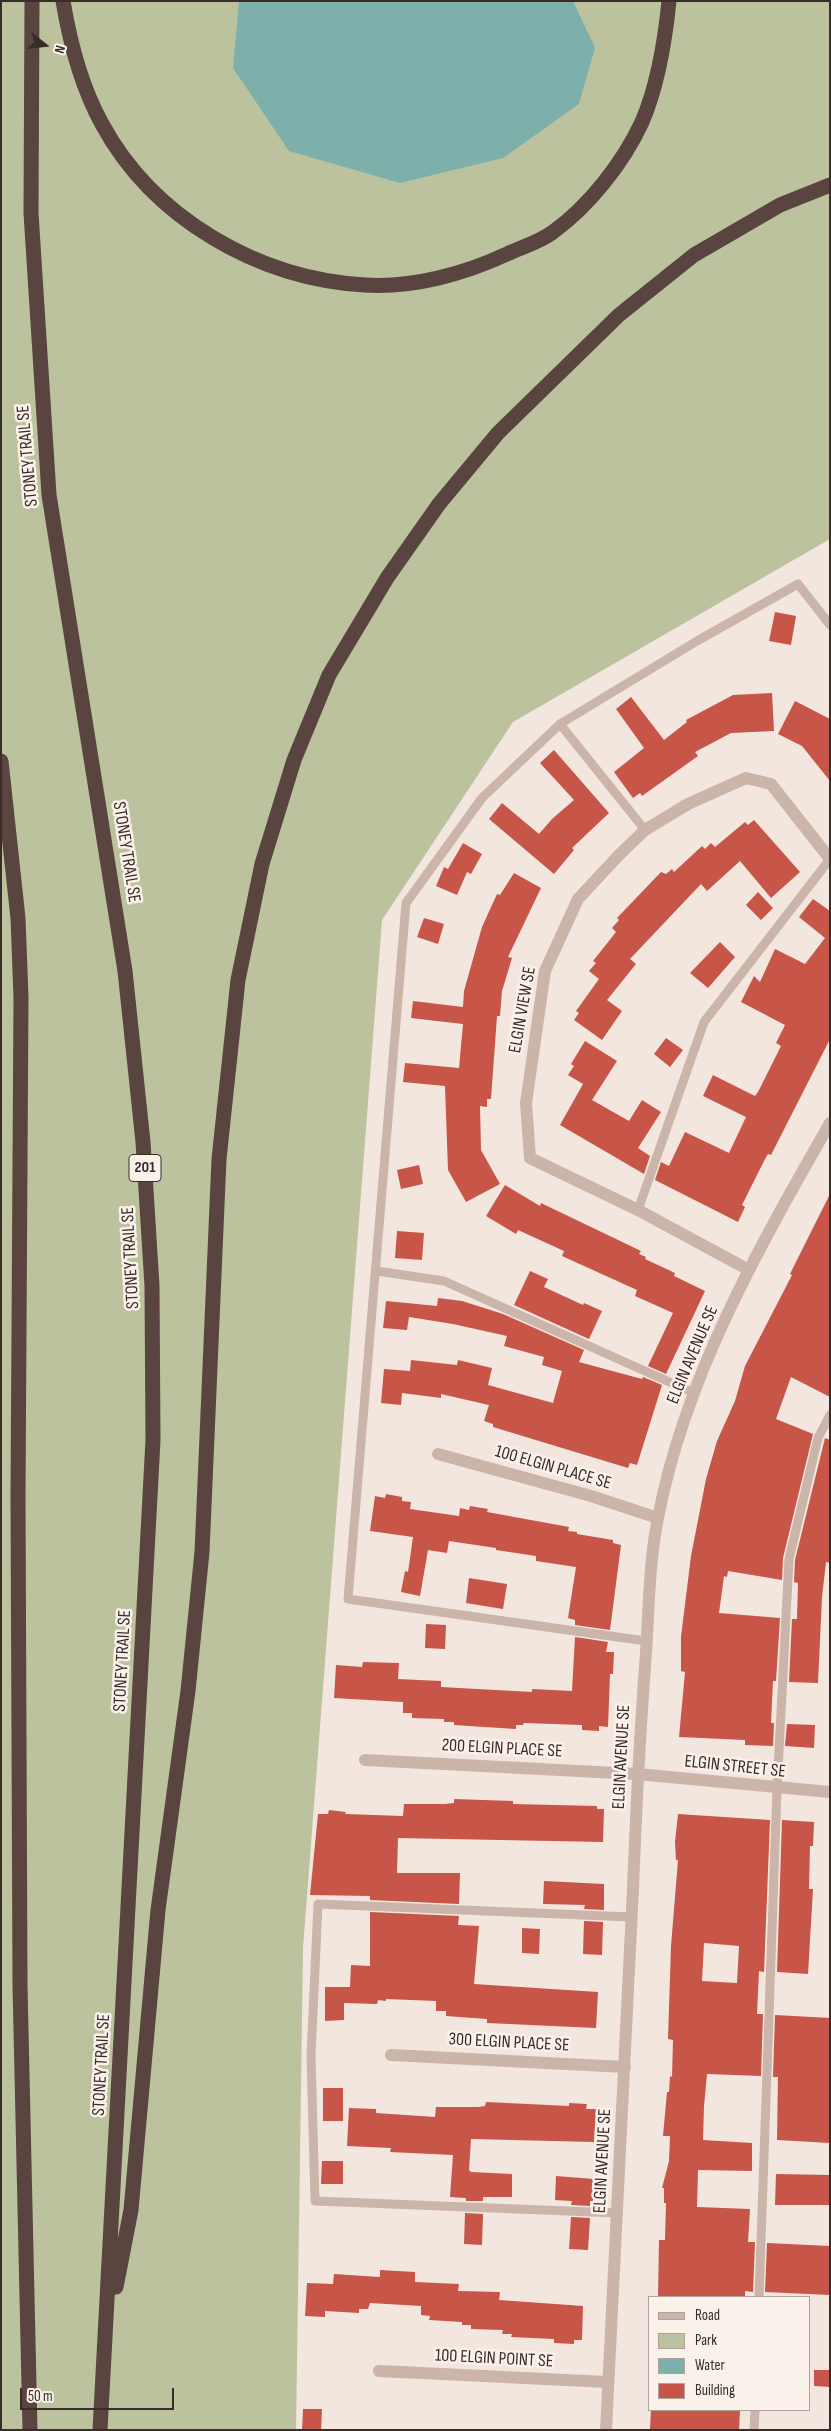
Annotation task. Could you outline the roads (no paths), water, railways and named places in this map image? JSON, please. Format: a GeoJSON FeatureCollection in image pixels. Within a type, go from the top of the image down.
{"type":"FeatureCollection","features":[{"type":"Feature","properties":{"kind":"highway","name":"STONEY TRAIL SE"},"geometry":{"type":"LineString","coordinates":[[32,1],[31,213],[49,495],[125,970],[143,1142],[152,1286],[153,1440],[100,2430]]}},
{"type":"Feature","properties":{"kind":"highway"},"geometry":{"type":"LineString","coordinates":[[63,1],[76,58],[101,122],[120,154],[165,203],[230,247],[264,263],[293,273],[335,282],[367,286],[400,284],[461,273],[552,233],[586,202],[616,166],[642,122],[657,73],[666,31],[669,1]]}},
{"type":"Feature","properties":{"kind":"highway"},"geometry":{"type":"LineString","coordinates":[[106,2340],[131,2210],[158,1910],[188,1691],[202,1552],[220,1159],[238,980],[262,864],[294,760],[329,676],[386,578],[440,504],[498,433],[619,315],[694,255],[780,205],[830,185]]}},
{"type":"Feature","properties":{"kind":"highway"},"geometry":{"type":"LineString","coordinates":[[1,761],[18,918],[21,997],[18,1476],[20,1985],[30,2430]]}},
{"type":"Feature","properties":{"kind":"street","name":"ELGIN VIEW SE"},"geometry":{"type":"LineString","coordinates":[[749,1270],[638,1210],[530,1158],[526,1103],[545,971],[578,900],[645,830],[688,804],[746,778],[771,784],[830,859]]}},
{"type":"Feature","properties":{"kind":"street","name":"ELGIN AVENUE SE"},"geometry":{"type":"LineString","coordinates":[[606,2430],[625,2067],[637,1774],[646,1642],[658,1518],[694,1393],[749,1270],[779,1212],[830,1123]]}},
{"type":"Feature","properties":{"kind":"street","name":"100 ELGIN PLACE SE"},"geometry":{"type":"LineString","coordinates":[[438,1454],[591,1496],[658,1518]]}},
{"type":"Feature","properties":{"kind":"street","name":"200 ELGIN PLACE SE"},"geometry":{"type":"LineString","coordinates":[[365,1760],[637,1774]]}},
{"type":"Feature","properties":{"kind":"street","name":"ELGIN STREET SE"},"geometry":{"type":"LineString","coordinates":[[637,1774],[777,1789],[830,1792]]}},
{"type":"Feature","properties":{"kind":"street","name":"300 ELGIN PLACE SE"},"geometry":{"type":"LineString","coordinates":[[391,2055],[625,2067]]}},
{"type":"Feature","properties":{"kind":"street","name":"100 ELGIN POINT SE"},"geometry":{"type":"LineString","coordinates":[[379,2371],[608,2382]]}},
{"type":"Feature","properties":{"kind":"lane"},"geometry":{"type":"LineString","coordinates":[[646,1642],[348,1600],[377,1271],[406,903],[482,798],[560,724],[697,641],[798,584],[830,625]]}},
{"type":"Feature","properties":{"kind":"lane"},"geometry":{"type":"LineString","coordinates":[[560,724],[645,830]]}},
{"type":"Feature","properties":{"kind":"lane"},"geometry":{"type":"LineString","coordinates":[[638,1210],[704,1022],[830,859]]}},
{"type":"Feature","properties":{"kind":"lane"},"geometry":{"type":"LineString","coordinates":[[377,1271],[444,1281],[694,1393]]}},
{"type":"Feature","properties":{"kind":"lane"},"geometry":{"type":"LineString","coordinates":[[759,2296],[777,1789],[789,1559],[818,1438],[830,1415]]}},
{"type":"Feature","properties":{"kind":"lane"},"geometry":{"type":"LineString","coordinates":[[618,2213],[315,2201],[311,2054],[318,1904],[631,1917]]}},
{"type":"Feature","properties":{"kind":"lane"},"geometry":{"type":"LineString","coordinates":[[754,2430],[755,2411]]}},
{"type":"Feature","properties":{"kind":"water"},"geometry":{"type":"Polygon","coordinates":[[[239,1],[573,1],[595,48],[579,104],[503,158],[400,183],[289,151],[233,68],[239,1]]]}}]}
